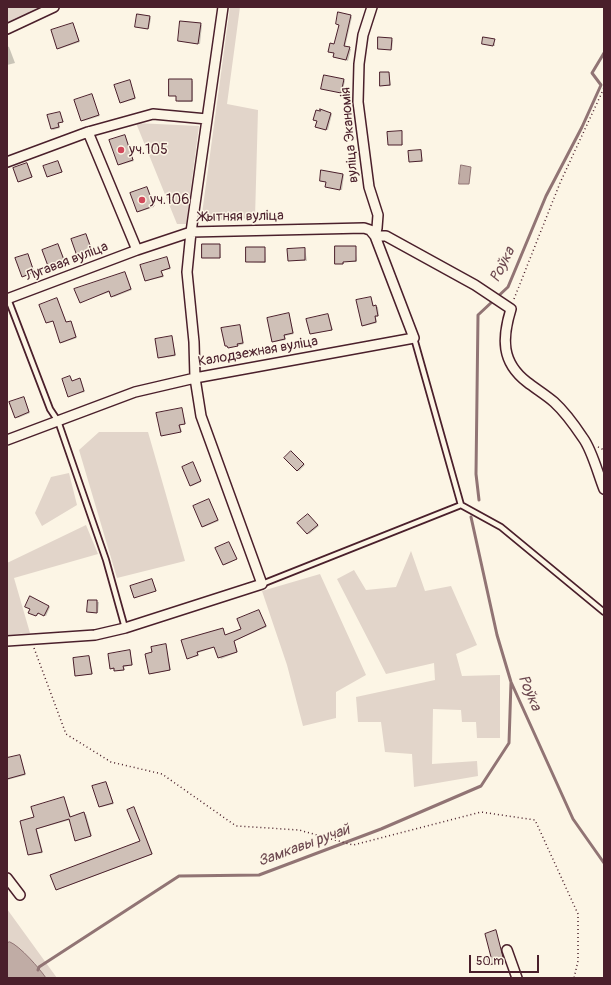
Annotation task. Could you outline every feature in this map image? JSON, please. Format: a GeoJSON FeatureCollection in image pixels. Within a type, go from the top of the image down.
{"type":"FeatureCollection","features":[{"type":"Feature","properties":{"kind":"street"},"geometry":{"type":"LineString","coordinates":[[7,29],[54,7]]}},
{"type":"Feature","properties":{"kind":"street"},"geometry":{"type":"LineString","coordinates":[[7,641],[96,635],[125,628],[262,584],[201,416],[195,378],[194,342],[187,272],[221,7]]}},
{"type":"Feature","properties":{"kind":"street","name":"вуліца Эканомія"},"geometry":{"type":"LineString","coordinates":[[372,7],[362,42],[359,64],[358,102],[369,187],[378,215],[378,228],[375,236]]}},
{"type":"Feature","properties":{"kind":"street"},"geometry":{"type":"LineString","coordinates":[[7,162],[88,132],[153,114],[207,119]]}},
{"type":"Feature","properties":{"kind":"street"},"geometry":{"type":"LineString","coordinates":[[88,132],[137,250]]}},
{"type":"Feature","properties":{"kind":"street","name":"Жытняя вуліца"},"geometry":{"type":"LineString","coordinates":[[137,250],[191,232],[364,228],[370,230],[375,236],[386,236],[475,285],[510,309]]}},
{"type":"Feature","properties":{"kind":"street"},"geometry":{"type":"LineString","coordinates":[[375,236],[414,338]]}},
{"type":"Feature","properties":{"kind":"street","name":"Лугавая вуліца"},"geometry":{"type":"LineString","coordinates":[[8,299],[137,250]]}},
{"type":"Feature","properties":{"kind":"street"},"geometry":{"type":"LineString","coordinates":[[510,309],[506,325],[505,344],[509,364],[526,381],[554,403],[584,439],[604,488]]}},
{"type":"Feature","properties":{"kind":"street","name":"Калодзежная вуліца"},"geometry":{"type":"LineString","coordinates":[[7,440],[135,392],[195,378],[414,338]]}},
{"type":"Feature","properties":{"kind":"street"},"geometry":{"type":"LineString","coordinates":[[7,878],[20,895]]}},
{"type":"Feature","properties":{"kind":"street"},"geometry":{"type":"LineString","coordinates":[[507,950],[517,978]]}},
{"type":"Feature","properties":{"kind":"lane"},"geometry":{"type":"LineString","coordinates":[[8,299],[50,409],[58,421],[106,560],[125,628]]}},
{"type":"Feature","properties":{"kind":"lane"},"geometry":{"type":"LineString","coordinates":[[414,338],[461,505],[501,527],[604,612]]}},
{"type":"Feature","properties":{"kind":"lane"},"geometry":{"type":"LineString","coordinates":[[262,584],[461,505]]}},
{"type":"Feature","properties":{"kind":"path"},"geometry":{"type":"LineString","coordinates":[[510,309],[560,183],[604,88]]}},
{"type":"Feature","properties":{"kind":"path"},"geometry":{"type":"LineString","coordinates":[[31,640],[66,734],[111,762],[162,774],[236,826],[299,830],[353,845],[481,812],[535,820],[578,914],[578,961],[574,978]]}},
{"type":"Feature","properties":{"kind":"shaded area"},"geometry":{"type":"Polygon","coordinates":[[[7,7],[45,7],[7,23],[7,7]]]}},
{"type":"Feature","properties":{"kind":"shaded area"},"geometry":{"type":"Polygon","coordinates":[[[230,7],[240,7],[227,104],[258,110],[255,218],[201,221],[230,7]]]}},
{"type":"Feature","properties":{"kind":"shaded area"},"geometry":{"type":"Polygon","coordinates":[[[136,123],[199,126],[186,224],[177,224],[136,123]]]}},
{"type":"Feature","properties":{"kind":"shaded area"},"geometry":{"type":"Polygon","coordinates":[[[461,165],[471,167],[469,184],[459,184],[461,165]]]}},
{"type":"Feature","properties":{"kind":"shaded area"},"geometry":{"type":"Polygon","coordinates":[[[99,432],[148,432],[185,561],[117,578],[79,450],[99,432]]]}},
{"type":"Feature","properties":{"kind":"shaded area"},"geometry":{"type":"Polygon","coordinates":[[[69,473],[77,505],[42,526],[35,513],[51,477],[69,473]]]}},
{"type":"Feature","properties":{"kind":"shaded area"},"geometry":{"type":"Polygon","coordinates":[[[86,525],[98,554],[14,578],[30,633],[7,635],[7,563],[86,525]]]}},
{"type":"Feature","properties":{"kind":"shaded area"},"geometry":{"type":"Polygon","coordinates":[[[411,551],[425,591],[451,586],[477,645],[456,654],[462,676],[500,675],[500,738],[477,738],[476,722],[462,722],[461,710],[433,709],[432,764],[477,761],[478,776],[414,787],[412,754],[385,752],[381,722],[358,722],[356,697],[435,680],[434,663],[386,674],[337,579],[354,570],[366,590],[396,587],[411,551]]]}},
{"type":"Feature","properties":{"kind":"shaded area"},"geometry":{"type":"Polygon","coordinates":[[[320,574],[366,675],[336,692],[336,718],[303,726],[287,665],[262,591],[320,574]]]}},
{"type":"Feature","properties":{"kind":"shaded area"},"geometry":{"type":"Polygon","coordinates":[[[7,909],[57,978],[7,978],[7,909]]]}},
{"type":"Feature","properties":{"kind":"shaded area"},"geometry":{"type":"Polygon","coordinates":[[[10,942],[35,964],[46,978],[7,978],[7,943],[10,942]]]}},
{"type":"Feature","properties":{"kind":"building"},"geometry":{"type":"Polygon","coordinates":[[[338,12],[351,15],[344,46],[350,47],[346,60],[333,57],[334,53],[328,52],[330,43],[334,44],[339,25],[336,24],[338,12]]]}},
{"type":"Feature","properties":{"kind":"building"},"geometry":{"type":"Polygon","coordinates":[[[137,14],[150,16],[148,29],[135,27],[137,14]]]}},
{"type":"Feature","properties":{"kind":"building"},"geometry":{"type":"Polygon","coordinates":[[[180,21],[201,23],[198,44],[178,41],[180,21]]]}},
{"type":"Feature","properties":{"kind":"building"},"geometry":{"type":"Polygon","coordinates":[[[73,23],[79,41],[57,49],[51,30],[73,23]]]}},
{"type":"Feature","properties":{"kind":"building"},"geometry":{"type":"Polygon","coordinates":[[[378,37],[392,38],[391,50],[378,49],[378,37]]]}},
{"type":"Feature","properties":{"kind":"building"},"geometry":{"type":"Polygon","coordinates":[[[483,37],[495,39],[493,46],[482,44],[483,37]]]}},
{"type":"Feature","properties":{"kind":"building"},"geometry":{"type":"Polygon","coordinates":[[[380,72],[389,72],[390,85],[380,86],[380,72]]]}},
{"type":"Feature","properties":{"kind":"building"},"geometry":{"type":"Polygon","coordinates":[[[324,75],[344,79],[341,93],[321,89],[324,75]]]}},
{"type":"Feature","properties":{"kind":"building"},"geometry":{"type":"Polygon","coordinates":[[[169,79],[192,79],[192,101],[176,101],[176,96],[169,96],[169,79]]]}},
{"type":"Feature","properties":{"kind":"building"},"geometry":{"type":"Polygon","coordinates":[[[130,80],[135,98],[120,103],[114,85],[130,80]]]}},
{"type":"Feature","properties":{"kind":"building"},"geometry":{"type":"Polygon","coordinates":[[[92,94],[99,115],[81,121],[74,100],[92,94]]]}},
{"type":"Feature","properties":{"kind":"building"},"geometry":{"type":"Polygon","coordinates":[[[320,109],[331,113],[326,130],[315,127],[317,121],[313,120],[316,110],[320,111],[320,109]]]}},
{"type":"Feature","properties":{"kind":"building"},"geometry":{"type":"Polygon","coordinates":[[[60,112],[63,122],[58,123],[59,127],[51,129],[47,115],[60,112]]]}},
{"type":"Feature","properties":{"kind":"building"},"geometry":{"type":"Polygon","coordinates":[[[402,131],[402,145],[388,145],[387,132],[402,131]]]}},
{"type":"Feature","properties":{"kind":"building","name":"уч.105"},"geometry":{"type":"Polygon","coordinates":[[[125,135],[133,160],[118,165],[109,140],[125,135]]]}},
{"type":"Feature","properties":{"kind":"building"},"geometry":{"type":"Polygon","coordinates":[[[421,150],[422,161],[409,162],[408,151],[421,150]]]}},
{"type":"Feature","properties":{"kind":"building"},"geometry":{"type":"Polygon","coordinates":[[[58,161],[62,172],[47,177],[43,166],[58,161]]]}},
{"type":"Feature","properties":{"kind":"building"},"geometry":{"type":"Polygon","coordinates":[[[27,163],[32,177],[18,182],[13,168],[27,163]]]}},
{"type":"Feature","properties":{"kind":"building"},"geometry":{"type":"Polygon","coordinates":[[[321,170],[343,174],[340,190],[325,187],[326,182],[320,181],[321,170]]]}},
{"type":"Feature","properties":{"kind":"building","name":"уч.106"},"geometry":{"type":"Polygon","coordinates":[[[147,187],[154,206],[137,212],[130,193],[147,187]]]}},
{"type":"Feature","properties":{"kind":"building"},"geometry":{"type":"Polygon","coordinates":[[[86,234],[92,251],[77,256],[71,239],[86,234]]]}},
{"type":"Feature","properties":{"kind":"building"},"geometry":{"type":"Polygon","coordinates":[[[58,244],[64,260],[48,266],[42,250],[58,244]]]}},
{"type":"Feature","properties":{"kind":"building"},"geometry":{"type":"Polygon","coordinates":[[[202,244],[220,244],[220,258],[202,258],[202,244]]]}},
{"type":"Feature","properties":{"kind":"building"},"geometry":{"type":"Polygon","coordinates":[[[335,246],[356,246],[356,261],[335,264],[335,246]]]}},
{"type":"Feature","properties":{"kind":"building"},"geometry":{"type":"Polygon","coordinates":[[[246,247],[265,247],[265,262],[246,262],[246,247]]]}},
{"type":"Feature","properties":{"kind":"building"},"geometry":{"type":"Polygon","coordinates":[[[305,248],[305,260],[288,261],[287,249],[305,248]]]}},
{"type":"Feature","properties":{"kind":"building"},"geometry":{"type":"Polygon","coordinates":[[[28,254],[34,272],[22,277],[15,258],[28,254]]]}},
{"type":"Feature","properties":{"kind":"building"},"geometry":{"type":"Polygon","coordinates":[[[167,257],[170,268],[161,271],[163,276],[145,281],[140,265],[167,257]]]}},
{"type":"Feature","properties":{"kind":"building"},"geometry":{"type":"Polygon","coordinates":[[[125,272],[131,289],[111,297],[109,291],[80,303],[74,289],[125,272]]]}},
{"type":"Feature","properties":{"kind":"building"},"geometry":{"type":"Polygon","coordinates":[[[371,297],[373,306],[376,305],[378,316],[375,316],[376,322],[362,326],[356,300],[371,297]]]}},
{"type":"Feature","properties":{"kind":"building"},"geometry":{"type":"Polygon","coordinates":[[[57,298],[66,322],[71,321],[76,337],[60,343],[53,321],[46,323],[39,305],[57,298]]]}},
{"type":"Feature","properties":{"kind":"building"},"geometry":{"type":"Polygon","coordinates":[[[289,313],[293,333],[284,335],[285,339],[272,342],[267,318],[289,313]]]}},
{"type":"Feature","properties":{"kind":"building"},"geometry":{"type":"Polygon","coordinates":[[[328,314],[332,330],[310,334],[306,319],[328,314]]]}},
{"type":"Feature","properties":{"kind":"building"},"geometry":{"type":"Polygon","coordinates":[[[240,325],[243,343],[237,344],[238,346],[228,348],[225,346],[221,328],[240,325]]]}},
{"type":"Feature","properties":{"kind":"building"},"geometry":{"type":"Polygon","coordinates":[[[172,336],[175,355],[158,358],[155,339],[172,336]]]}},
{"type":"Feature","properties":{"kind":"building"},"geometry":{"type":"Polygon","coordinates":[[[70,376],[72,381],[80,378],[84,391],[68,397],[62,379],[70,376]]]}},
{"type":"Feature","properties":{"kind":"building"},"geometry":{"type":"Polygon","coordinates":[[[24,397],[29,412],[15,418],[9,402],[24,397]]]}},
{"type":"Feature","properties":{"kind":"building"},"geometry":{"type":"Polygon","coordinates":[[[182,408],[185,424],[179,425],[181,432],[161,436],[156,413],[182,408]]]}},
{"type":"Feature","properties":{"kind":"building"},"geometry":{"type":"Polygon","coordinates":[[[291,451],[304,464],[297,471],[284,458],[291,451]]]}},
{"type":"Feature","properties":{"kind":"building"},"geometry":{"type":"Polygon","coordinates":[[[193,462],[201,481],[190,486],[182,467],[193,462]]]}},
{"type":"Feature","properties":{"kind":"building"},"geometry":{"type":"Polygon","coordinates":[[[209,499],[218,520],[202,527],[193,506],[209,499]]]}},
{"type":"Feature","properties":{"kind":"building"},"geometry":{"type":"Polygon","coordinates":[[[308,514],[318,525],[307,534],[297,523],[308,514]]]}},
{"type":"Feature","properties":{"kind":"building"},"geometry":{"type":"Polygon","coordinates":[[[229,542],[237,559],[223,565],[215,548],[229,542]]]}},
{"type":"Feature","properties":{"kind":"building"},"geometry":{"type":"Polygon","coordinates":[[[152,579],[156,591],[134,598],[130,586],[152,579]]]}},
{"type":"Feature","properties":{"kind":"building"},"geometry":{"type":"Polygon","coordinates":[[[30,596],[49,606],[44,616],[38,613],[36,616],[28,613],[30,609],[25,607],[30,596]]]}},
{"type":"Feature","properties":{"kind":"building"},"geometry":{"type":"Polygon","coordinates":[[[88,600],[97,600],[97,613],[87,612],[88,600]]]}},
{"type":"Feature","properties":{"kind":"building"},"geometry":{"type":"Polygon","coordinates":[[[259,610],[266,626],[234,641],[237,652],[218,658],[214,647],[197,652],[198,655],[187,659],[181,640],[223,628],[225,635],[241,629],[237,619],[259,610]]]}},
{"type":"Feature","properties":{"kind":"building"},"geometry":{"type":"Polygon","coordinates":[[[166,644],[170,670],[149,674],[145,654],[152,652],[151,647],[166,644]]]}},
{"type":"Feature","properties":{"kind":"building"},"geometry":{"type":"Polygon","coordinates":[[[130,650],[132,665],[123,666],[124,670],[114,671],[114,668],[110,669],[108,654],[130,650]]]}},
{"type":"Feature","properties":{"kind":"building"},"geometry":{"type":"Polygon","coordinates":[[[89,656],[92,674],[75,676],[73,658],[89,656]]]}},
{"type":"Feature","properties":{"kind":"building"},"geometry":{"type":"Polygon","coordinates":[[[20,755],[25,774],[7,779],[7,758],[20,755]]]}},
{"type":"Feature","properties":{"kind":"building"},"geometry":{"type":"Polygon","coordinates":[[[106,782],[113,803],[99,807],[92,786],[106,782]]]}},
{"type":"Feature","properties":{"kind":"building"},"geometry":{"type":"Polygon","coordinates":[[[64,797],[70,817],[84,812],[91,836],[75,841],[69,819],[36,829],[42,852],[28,855],[20,821],[34,817],[31,807],[64,797]]]}},
{"type":"Feature","properties":{"kind":"building"},"geometry":{"type":"Polygon","coordinates":[[[134,807],[152,854],[56,890],[50,875],[140,841],[127,810],[134,807]]]}},
{"type":"Feature","properties":{"kind":"building"},"geometry":{"type":"Polygon","coordinates":[[[496,930],[504,961],[489,965],[487,958],[491,957],[485,934],[496,930]]]}},
{"type":"Feature","properties":{"kind":"waterway","name":"Роўка"},"geometry":{"type":"LineString","coordinates":[[479,500],[476,474],[478,315],[508,287],[546,196],[582,127],[601,85],[592,73],[604,53]]}},
{"type":"Feature","properties":{"kind":"waterway","name":"Роўка"},"geometry":{"type":"LineString","coordinates":[[471,517],[497,635],[511,682],[573,819],[604,863]]}},
{"type":"Feature","properties":{"kind":"waterway","name":"Замкавы ручай"},"geometry":{"type":"LineString","coordinates":[[38,970],[39,967],[179,876],[259,875],[381,829],[481,786],[509,743],[511,682]]}},
{"type":"Feature","properties":{"kind":"place","name":"уч.105"},"geometry":{"type":"Point","coordinates":[121,150]}},
{"type":"Feature","properties":{"kind":"place","name":"уч.106"},"geometry":{"type":"Point","coordinates":[142,200]}}]}
